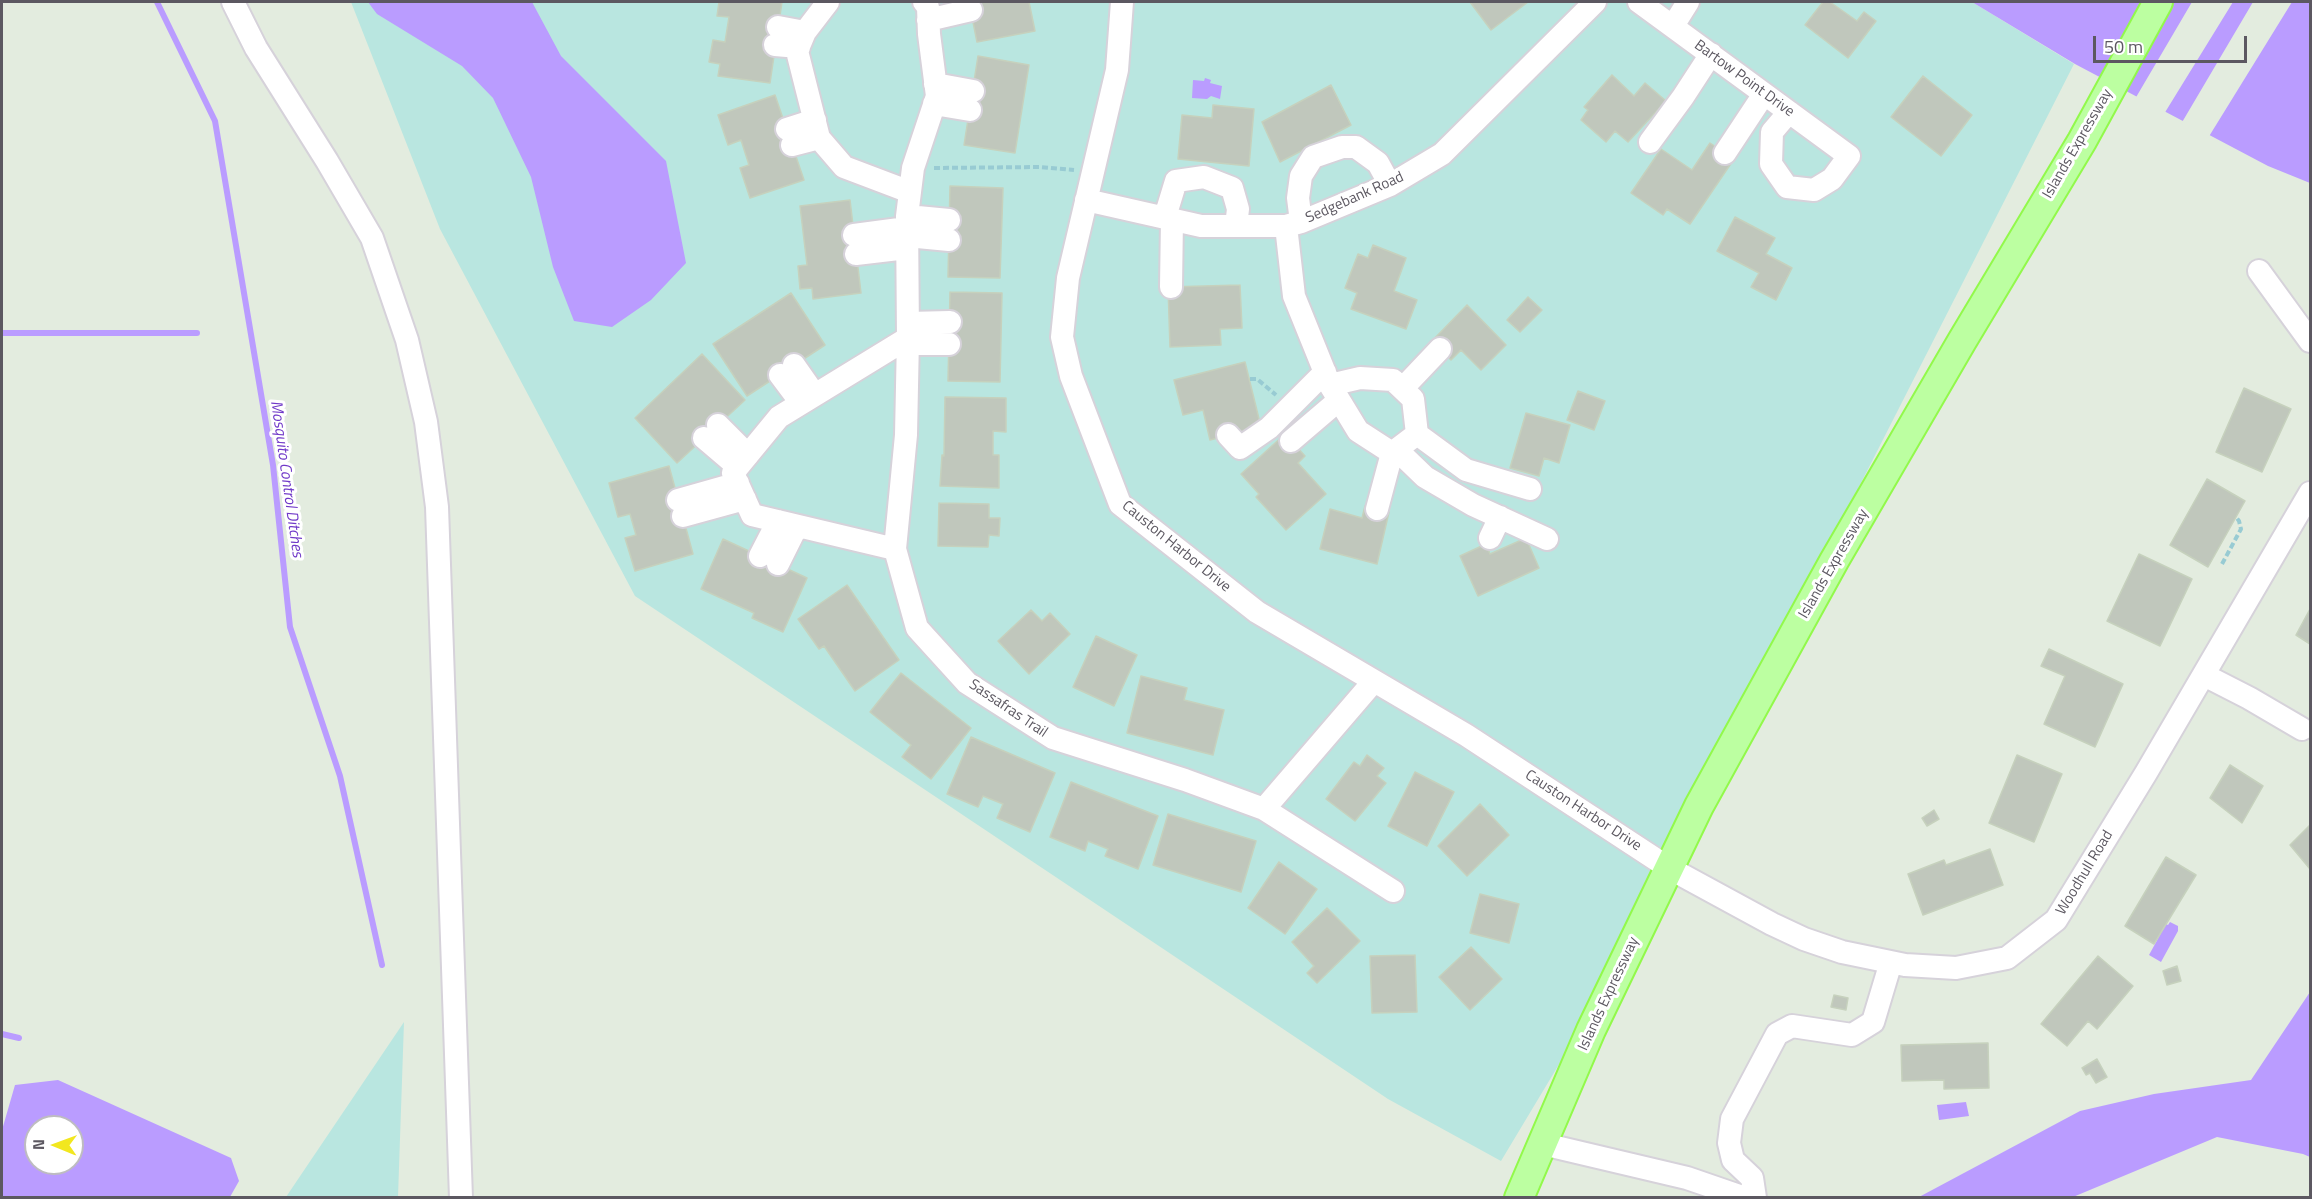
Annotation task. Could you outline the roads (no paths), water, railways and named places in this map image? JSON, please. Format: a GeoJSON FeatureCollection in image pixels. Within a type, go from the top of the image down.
{"type":"FeatureCollection","features":[{"type":"Feature","properties":{"kind":"main road","name":"Islands Expressway"},"geometry":{"type":"LineString","coordinates":[[1519,1197],[1591,1030],[1699,806],[1834,561],[2082,141],[2158,2]]}},
{"type":"Feature","properties":{"kind":"main road","name":"Islands Expressway"},"geometry":{"type":"LineString","coordinates":[[1530,1197],[1543,1144]]}},
{"type":"Feature","properties":{"kind":"street"},"geometry":{"type":"LineString","coordinates":[[233,2],[256,48],[327,160],[372,238],[407,340],[426,422],[437,507],[461,1197]]}},
{"type":"Feature","properties":{"kind":"street"},"geometry":{"type":"LineString","coordinates":[[828,2],[802,39],[798,51],[817,129],[844,167],[910,192]]}},
{"type":"Feature","properties":{"kind":"street","name":"Causton Harbor Drive"},"geometry":{"type":"LineString","coordinates":[[1122,2],[1117,70],[1068,278],[1062,337],[1071,376],[1120,504],[1257,612],[1466,735],[1669,868]]}},
{"type":"Feature","properties":{"kind":"street","name":"Sedgebank Road"},"geometry":{"type":"LineString","coordinates":[[1086,200],[1201,226],[1293,224],[1390,185],[1442,154],[1595,2]]}},
{"type":"Feature","properties":{"kind":"street","name":"Bartow Point Drive"},"geometry":{"type":"LineString","coordinates":[[1639,2],[1673,26],[1849,156],[1832,179],[1814,190],[1787,188],[1771,164],[1772,132],[1789,112]]}},
{"type":"Feature","properties":{"kind":"street"},"geometry":{"type":"LineString","coordinates":[[1673,26],[1688,2]]}},
{"type":"Feature","properties":{"kind":"street"},"geometry":{"type":"LineString","coordinates":[[926,11],[971,10]]}},
{"type":"Feature","properties":{"kind":"street","name":"Sassafras Trail"},"geometry":{"type":"LineString","coordinates":[[926,11],[935,94],[913,168],[910,192],[907,232],[906,435],[895,549],[916,628],[967,683],[1053,738],[1185,780],[1264,809],[1393,891]]}},
{"type":"Feature","properties":{"kind":"street"},"geometry":{"type":"LineString","coordinates":[[777,36],[802,39]]}},
{"type":"Feature","properties":{"kind":"street"},"geometry":{"type":"LineString","coordinates":[[1650,142],[1683,98],[1711,54]]}},
{"type":"Feature","properties":{"kind":"street"},"geometry":{"type":"LineString","coordinates":[[935,94],[971,100]]}},
{"type":"Feature","properties":{"kind":"street"},"geometry":{"type":"LineString","coordinates":[[1725,153],[1764,94]]}},
{"type":"Feature","properties":{"kind":"street"},"geometry":{"type":"LineString","coordinates":[[789,137],[817,129]]}},
{"type":"Feature","properties":{"kind":"street"},"geometry":{"type":"LineString","coordinates":[[1390,185],[1378,163],[1356,147],[1342,147],[1313,157],[1301,176],[1293,224],[1294,296],[1332,386],[1358,431],[1394,451],[1425,477],[1473,505],[1547,538]]}},
{"type":"Feature","properties":{"kind":"street"},"geometry":{"type":"LineString","coordinates":[[1171,287],[1168,218],[1176,181],[1204,177],[1232,188],[1238,209],[1236,226]]}},
{"type":"Feature","properties":{"kind":"street"},"geometry":{"type":"LineString","coordinates":[[855,244],[907,232],[949,230]]}},
{"type":"Feature","properties":{"kind":"street"},"geometry":{"type":"LineString","coordinates":[[2259,271],[2310,341]]}},
{"type":"Feature","properties":{"kind":"street"},"geometry":{"type":"LineString","coordinates":[[680,508],[742,476],[779,417],[908,335],[949,333]]}},
{"type":"Feature","properties":{"kind":"street"},"geometry":{"type":"LineString","coordinates":[[1402,388],[1440,349]]}},
{"type":"Feature","properties":{"kind":"street"},"geometry":{"type":"LineString","coordinates":[[787,370],[808,399]]}},
{"type":"Feature","properties":{"kind":"street"},"geometry":{"type":"LineString","coordinates":[[1228,435],[1240,448],[1269,428],[1290,407],[1332,386],[1360,378],[1394,380],[1413,399],[1417,434],[1466,470],[1530,489]]}},
{"type":"Feature","properties":{"kind":"street"},"geometry":{"type":"LineString","coordinates":[[1291,441],[1332,386]]}},
{"type":"Feature","properties":{"kind":"street"},"geometry":{"type":"LineString","coordinates":[[711,432],[742,476],[752,515],[895,549]]}},
{"type":"Feature","properties":{"kind":"street"},"geometry":{"type":"LineString","coordinates":[[1377,508],[1394,451],[1417,434]]}},
{"type":"Feature","properties":{"kind":"street","name":"Woodhull Road"},"geometry":{"type":"LineString","coordinates":[[1669,868],[1772,924],[1804,939],[1842,952],[1891,962],[1956,968],[2007,958],[2056,920],[2204,675],[2310,493]]}},
{"type":"Feature","properties":{"kind":"street"},"geometry":{"type":"LineString","coordinates":[[1490,538],[1500,517]]}},
{"type":"Feature","properties":{"kind":"street"},"geometry":{"type":"LineString","coordinates":[[769,560],[788,523]]}},
{"type":"Feature","properties":{"kind":"street"},"geometry":{"type":"LineString","coordinates":[[2204,675],[2302,729]]}},
{"type":"Feature","properties":{"kind":"street"},"geometry":{"type":"LineString","coordinates":[[1264,809],[1374,681]]}},
{"type":"Feature","properties":{"kind":"street"},"geometry":{"type":"LineString","coordinates":[[1755,1197],[1752,1179],[1733,1160],[1729,1143],[1732,1119],[1777,1034],[1792,1026],[1852,1035],[1873,1022],[1891,962]]}},
{"type":"Feature","properties":{"kind":"street"},"geometry":{"type":"LineString","coordinates":[[1543,1144],[1687,1179],[1745,1197]]}},
{"type":"Feature","properties":{"kind":"waterway","name":"Mosquito Control Ditches"},"geometry":{"type":"LineString","coordinates":[[157,2],[215,121],[273,465],[290,627],[340,776],[382,965]]}},
{"type":"Feature","properties":{"kind":"waterway","name":"Mosquito Control Ditches"},"geometry":{"type":"LineString","coordinates":[[2,333],[197,333]]}},
{"type":"Feature","properties":{"kind":"waterway","name":"Mosquito Control Ditches"},"geometry":{"type":"LineString","coordinates":[[2,1034],[19,1038]]}}]}
